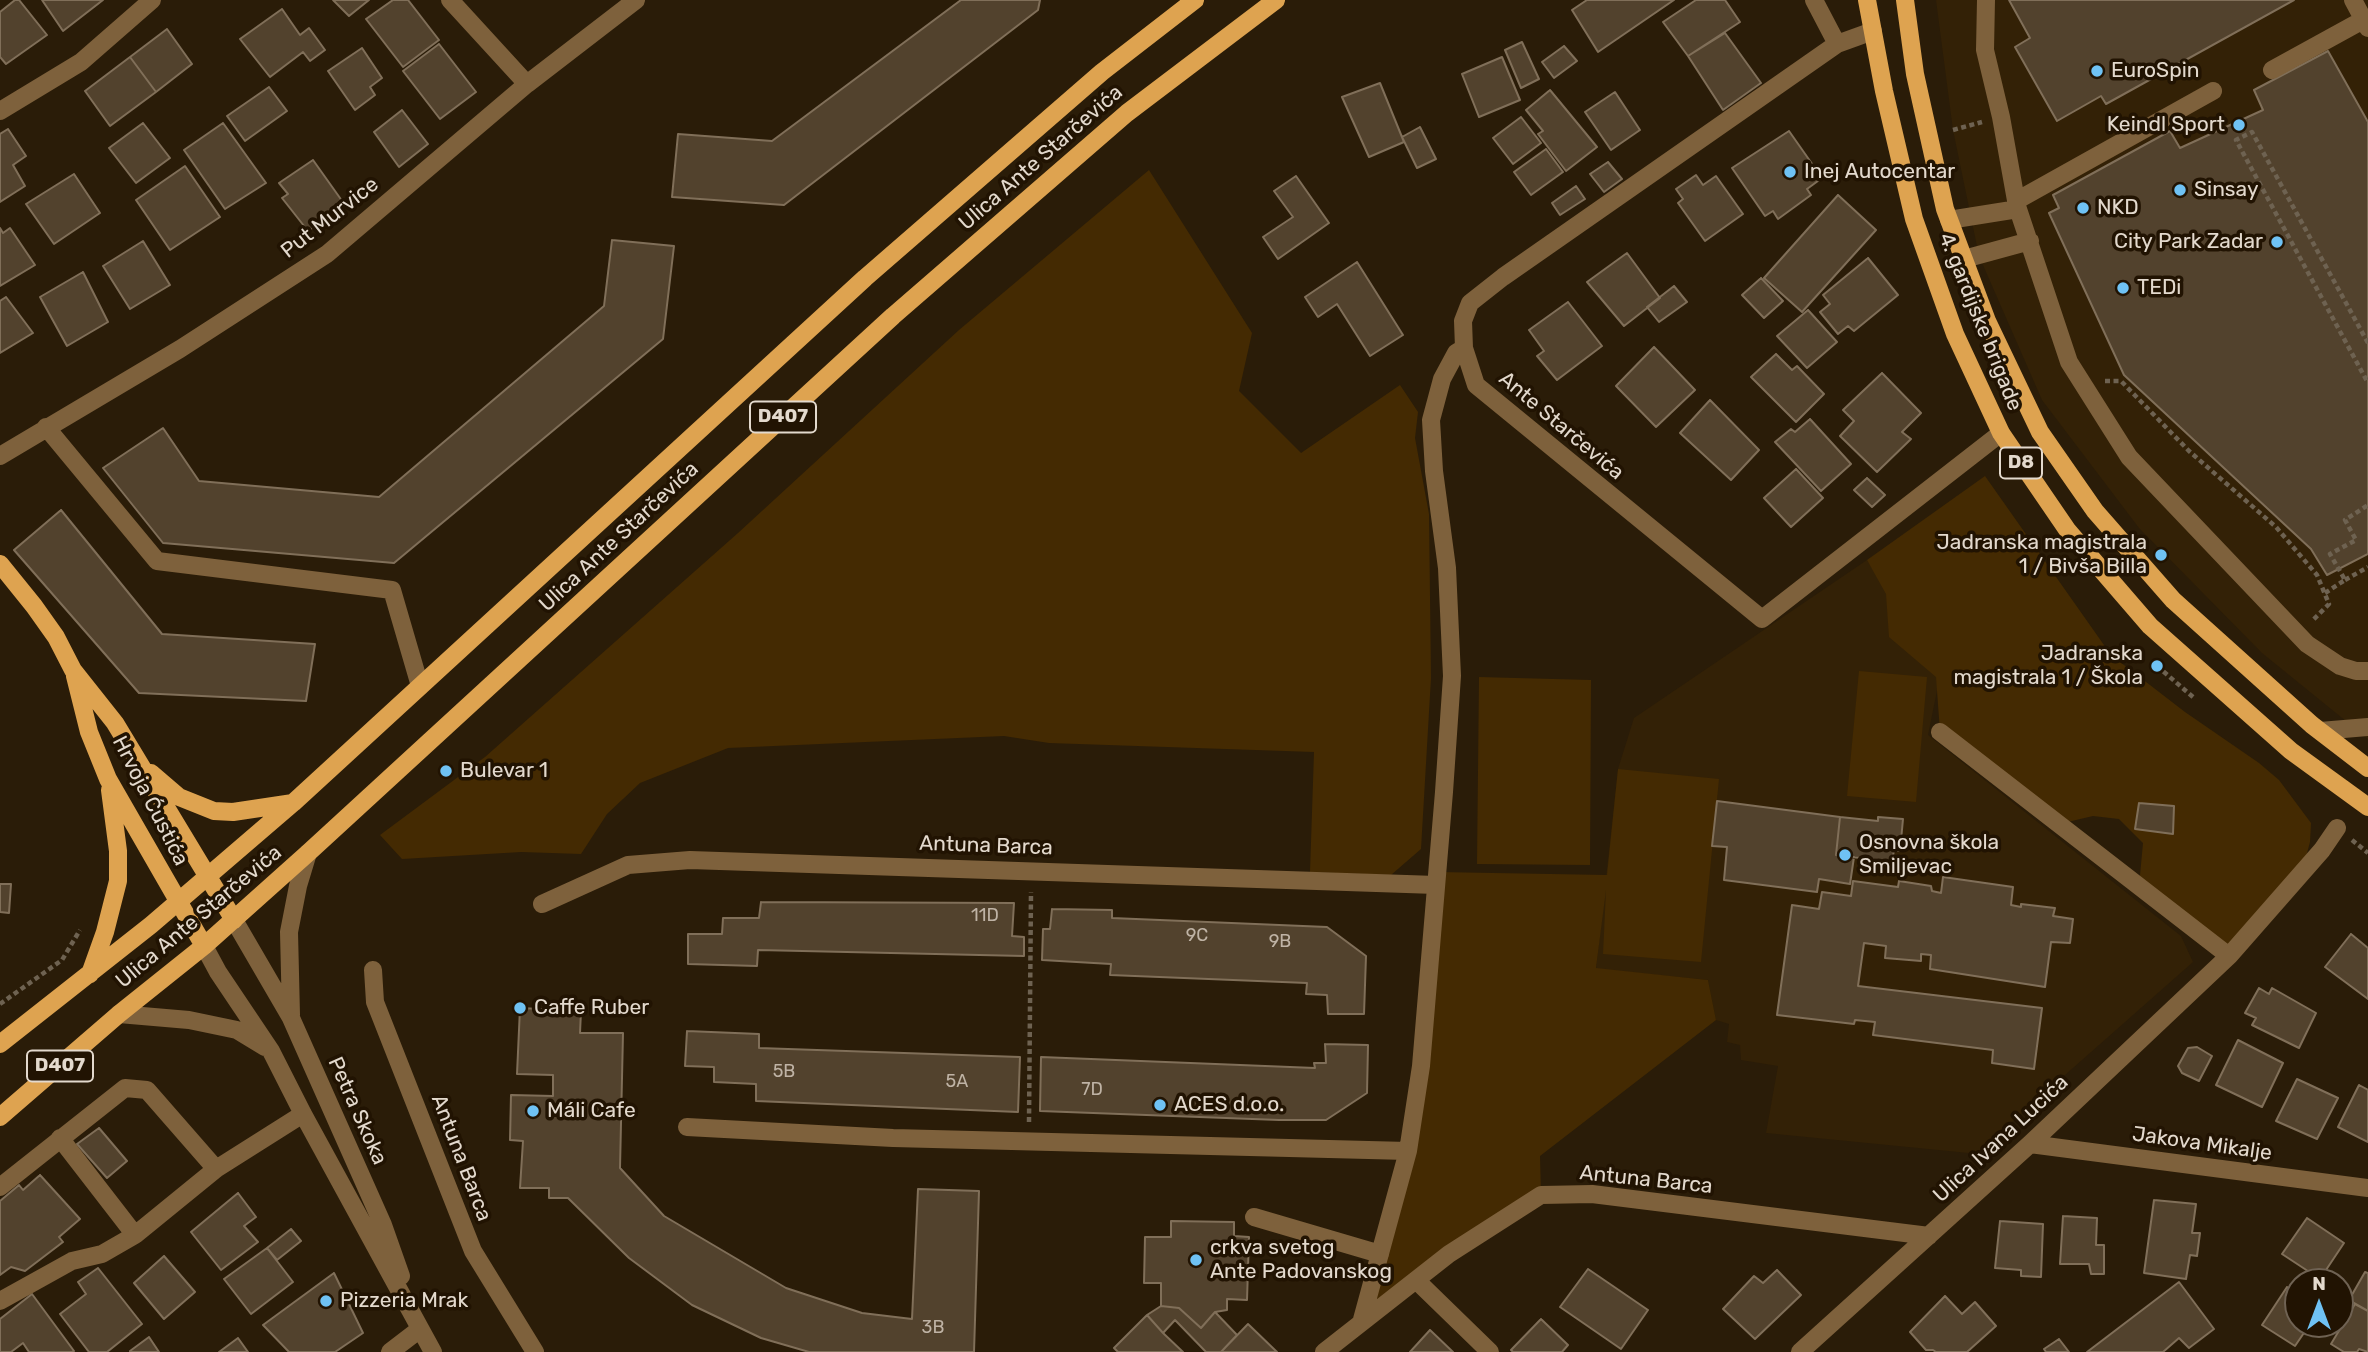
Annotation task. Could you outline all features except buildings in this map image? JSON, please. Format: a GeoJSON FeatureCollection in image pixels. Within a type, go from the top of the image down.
{"type":"FeatureCollection","features":[{"type":"Feature","properties":{"kind":"main road","name":"Ulica Ante Starčevića"},"geometry":{"type":"LineString","coordinates":[[0,1044],[151,925],[293,803],[866,278],[1102,72],[1195,0]]}},
{"type":"Feature","properties":{"kind":"main road","name":"Ulica Ante Starčevića"},"geometry":{"type":"LineString","coordinates":[[0,1117],[119,1014],[234,920],[893,316],[1127,113],[1276,0]]}},
{"type":"Feature","properties":{"kind":"main road","name":"4. gardijske brigade"},"geometry":{"type":"LineString","coordinates":[[1867,0],[1884,91],[1914,219],[1955,334],[2001,433],[2068,531],[2150,626],[2291,751],[2368,807]]}},
{"type":"Feature","properties":{"kind":"main road","name":"4. gardijske brigade"},"geometry":{"type":"LineString","coordinates":[[1905,0],[1915,74],[1949,220],[1987,321],[2040,432],[2095,511],[2173,600],[2320,731],[2368,768]]}},
{"type":"Feature","properties":{"kind":"main road","name":"Hrvoja Ćustića"},"geometry":{"type":"LineString","coordinates":[[0,564],[56,637],[73,670],[115,723],[234,920]]}},
{"type":"Feature","properties":{"kind":"main road","name":"Hrvoja Ćustića"},"geometry":{"type":"LineString","coordinates":[[73,670],[89,732],[108,779],[204,946]]}},
{"type":"Feature","properties":{"kind":"main road"},"geometry":{"type":"LineString","coordinates":[[140,764],[179,797],[214,811],[233,812],[293,803]]}},
{"type":"Feature","properties":{"kind":"main road"},"geometry":{"type":"LineString","coordinates":[[90,974],[105,932],[118,881],[118,851],[108,779]]}},
{"type":"Feature","properties":{"kind":"street"},"geometry":{"type":"LineString","coordinates":[[0,111],[81,62],[152,0]]}},
{"type":"Feature","properties":{"kind":"street"},"geometry":{"type":"LineString","coordinates":[[450,0],[527,84]]}},
{"type":"Feature","properties":{"kind":"street","name":"Put Murvice"},"geometry":{"type":"LineString","coordinates":[[0,456],[180,349],[327,254],[527,84],[636,0]]}},
{"type":"Feature","properties":{"kind":"street"},"geometry":{"type":"LineString","coordinates":[[1814,0],[1837,44]]}},
{"type":"Feature","properties":{"kind":"street"},"geometry":{"type":"LineString","coordinates":[[1986,0],[1985,50],[2001,117],[2017,205],[2069,362],[2129,457],[2307,644],[2340,666],[2356,671],[2368,671]]}},
{"type":"Feature","properties":{"kind":"street"},"geometry":{"type":"LineString","coordinates":[[2272,70],[2366,24],[2353,0]]}},
{"type":"Feature","properties":{"kind":"street","name":"Ante Starčevića"},"geometry":{"type":"LineString","coordinates":[[1872,31],[1837,44],[1514,269],[1470,303],[1463,321],[1464,348],[1476,385],[1762,619],[2001,433]]}},
{"type":"Feature","properties":{"kind":"street"},"geometry":{"type":"LineString","coordinates":[[1949,220],[2017,205],[2213,91]]}},
{"type":"Feature","properties":{"kind":"street"},"geometry":{"type":"LineString","coordinates":[[1964,259],[2030,241]]}},
{"type":"Feature","properties":{"kind":"street"},"geometry":{"type":"LineString","coordinates":[[1361,1323],[1408,1151],[1421,1066],[1452,676],[1447,568],[1434,471],[1431,420],[1442,379],[1456,353],[1464,348]]}},
{"type":"Feature","properties":{"kind":"street"},"geometry":{"type":"LineString","coordinates":[[46,427],[157,561],[392,590],[420,686]]}},
{"type":"Feature","properties":{"kind":"street","name":"Put Murvice"},"geometry":{"type":"LineString","coordinates":[[0,444],[29,438]]}},
{"type":"Feature","properties":{"kind":"street"},"geometry":{"type":"LineString","coordinates":[[2320,731],[2368,727]]}},
{"type":"Feature","properties":{"kind":"street"},"geometry":{"type":"LineString","coordinates":[[1940,732],[2229,956]]}},
{"type":"Feature","properties":{"kind":"street","name":"Ulica Ivana Lucića"},"geometry":{"type":"LineString","coordinates":[[1800,1352],[2030,1144],[2229,956],[2322,850],[2337,828]]}},
{"type":"Feature","properties":{"kind":"street"},"geometry":{"type":"LineString","coordinates":[[291,1018],[289,932],[308,853]]}},
{"type":"Feature","properties":{"kind":"street","name":"Antuna Barca"},"geometry":{"type":"LineString","coordinates":[[542,904],[628,865],[690,860],[1436,885]]}},
{"type":"Feature","properties":{"kind":"street","name":"Petra Skoka"},"geometry":{"type":"LineString","coordinates":[[234,920],[291,1018],[383,1225],[420,1329]]}},
{"type":"Feature","properties":{"kind":"street","name":"Petra Skoka"},"geometry":{"type":"LineString","coordinates":[[204,946],[218,972],[271,1051],[433,1352]]}},
{"type":"Feature","properties":{"kind":"street","name":"Antuna Barca"},"geometry":{"type":"LineString","coordinates":[[373,970],[376,1002],[473,1251],[535,1352]]}},
{"type":"Feature","properties":{"kind":"street"},"geometry":{"type":"LineString","coordinates":[[119,1014],[189,1020],[237,1030],[271,1051]]}},
{"type":"Feature","properties":{"kind":"street"},"geometry":{"type":"LineString","coordinates":[[0,1187],[125,1088],[147,1090],[216,1169]]}},
{"type":"Feature","properties":{"kind":"street"},"geometry":{"type":"LineString","coordinates":[[0,1301],[72,1261],[102,1254],[135,1235],[216,1169],[303,1114]]}},
{"type":"Feature","properties":{"kind":"street"},"geometry":{"type":"LineString","coordinates":[[687,1127],[892,1138],[1408,1151]]}},
{"type":"Feature","properties":{"kind":"street"},"geometry":{"type":"LineString","coordinates":[[60,1138],[135,1235]]}},
{"type":"Feature","properties":{"kind":"street","name":"Jakova Mikalje"},"geometry":{"type":"LineString","coordinates":[[2030,1144],[2368,1188]]}},
{"type":"Feature","properties":{"kind":"street","name":"Antuna Barca"},"geometry":{"type":"LineString","coordinates":[[1324,1352],[1449,1254],[1541,1195],[1592,1194],[1929,1236]]}},
{"type":"Feature","properties":{"kind":"street"},"geometry":{"type":"LineString","coordinates":[[1254,1217],[1380,1254]]}},
{"type":"Feature","properties":{"kind":"street"},"geometry":{"type":"LineString","coordinates":[[1416,1280],[1490,1352]]}},
{"type":"Feature","properties":{"kind":"street"},"geometry":{"type":"LineString","coordinates":[[390,1352],[420,1329]]}},
{"type":"Feature","properties":{"kind":"path"},"geometry":{"type":"LineString","coordinates":[[1952,130],[2001,117]]}},
{"type":"Feature","properties":{"kind":"path"},"geometry":{"type":"LineString","coordinates":[[2368,343],[2252,132],[2236,140],[2368,383]]}},
{"type":"Feature","properties":{"kind":"path"},"geometry":{"type":"LineString","coordinates":[[2085,386],[2103,381],[2121,381],[2189,451],[2276,527],[2317,575],[2329,604],[2298,634]]}},
{"type":"Feature","properties":{"kind":"path"},"geometry":{"type":"LineString","coordinates":[[2345,580],[2330,554],[2356,540],[2345,520],[2368,505]]}},
{"type":"Feature","properties":{"kind":"path"},"geometry":{"type":"LineString","coordinates":[[2325,593],[2368,567]]}},
{"type":"Feature","properties":{"kind":"path"},"geometry":{"type":"LineString","coordinates":[[1028,1142],[1031,871]]}},
{"type":"Feature","properties":{"kind":"path"},"geometry":{"type":"LineString","coordinates":[[0,1004],[62,960],[82,928]]}},
{"type":"Feature","properties":{"kind":"shaded area"},"geometry":{"type":"Polygon","coordinates":[[[1936,0],[2368,0],[2368,739],[2262,653],[2139,528],[2042,400],[1979,256],[1953,130],[1936,0]]]}},
{"type":"Feature","properties":{"kind":"shaded area"},"geometry":{"type":"Polygon","coordinates":[[[1149,170],[1252,333],[1239,391],[1301,453],[1400,385],[1418,412],[1415,438],[1429,514],[1431,678],[1421,849],[1391,875],[1310,872],[1314,752],[1049,743],[1004,736],[728,748],[640,783],[607,814],[581,854],[521,852],[402,859],[380,835],[485,757],[738,533],[959,330],[1149,170]]]}},
{"type":"Feature","properties":{"kind":"shaded area"},"geometry":{"type":"Polygon","coordinates":[[[1985,476],[2111,655],[2185,712],[2259,763],[2279,780],[2311,823],[2310,842],[2302,872],[2229,956],[2139,886],[2143,843],[2119,819],[2093,816],[2059,824],[1940,732],[1936,677],[1889,637],[1886,594],[1867,560],[1985,476]]]}},
{"type":"Feature","properties":{"kind":"shaded area","name":"Osnovna škola Smiljevac"},"geometry":{"type":"Polygon","coordinates":[[[1867,560],[1941,671],[1928,735],[2181,936],[2193,962],[1979,1154],[1766,1133],[1778,1066],[1741,1060],[1740,1045],[1727,1042],[1729,1024],[1716,1020],[1708,980],[1596,969],[1618,769],[1634,718],[1867,560]]]}},
{"type":"Feature","properties":{"kind":"shaded area"},"geometry":{"type":"Polygon","coordinates":[[[1859,671],[1927,677],[1916,802],[1847,796],[1859,671]]]}},
{"type":"Feature","properties":{"kind":"shaded area"},"geometry":{"type":"Polygon","coordinates":[[[1479,677],[1591,680],[1590,865],[1477,864],[1479,677]]]}},
{"type":"Feature","properties":{"kind":"shaded area"},"geometry":{"type":"Polygon","coordinates":[[[1618,769],[1719,779],[1701,962],[1603,954],[1606,890],[1596,968],[1708,980],[1716,1020],[1540,1156],[1541,1195],[1361,1323],[1408,1151],[1437,872],[1607,875],[1618,769]]]}},
{"type":"Feature","properties":{"kind":"place","name":"EuroSpin"},"geometry":{"type":"Point","coordinates":[2097,71]}},
{"type":"Feature","properties":{"kind":"place","name":"Keindl Sport"},"geometry":{"type":"Point","coordinates":[2239,125]}},
{"type":"Feature","properties":{"kind":"place","name":"Inej Autocentar"},"geometry":{"type":"Point","coordinates":[1790,172]}},
{"type":"Feature","properties":{"kind":"place","name":"Sinsay"},"geometry":{"type":"Point","coordinates":[2180,190]}},
{"type":"Feature","properties":{"kind":"place","name":"NKD"},"geometry":{"type":"Point","coordinates":[2083,208]}},
{"type":"Feature","properties":{"kind":"place","name":"City Park Zadar"},"geometry":{"type":"Point","coordinates":[2277,242]}},
{"type":"Feature","properties":{"kind":"place","name":"TEDi"},"geometry":{"type":"Point","coordinates":[2123,288]}},
{"type":"Feature","properties":{"kind":"place","name":"Jadranska magistrala 1 / Bivša Billa"},"geometry":{"type":"Point","coordinates":[2161,555]}},
{"type":"Feature","properties":{"kind":"place","name":"Jadranska magistrala 1 / Škola"},"geometry":{"type":"Point","coordinates":[2157,666]}},
{"type":"Feature","properties":{"kind":"place","name":"Bulevar 1"},"geometry":{"type":"Point","coordinates":[446,771]}},
{"type":"Feature","properties":{"kind":"place","name":"Osnovna škola Smiljevac"},"geometry":{"type":"Point","coordinates":[1845,855]}},
{"type":"Feature","properties":{"kind":"place","name":"Caffe Ruber"},"geometry":{"type":"Point","coordinates":[520,1008]}},
{"type":"Feature","properties":{"kind":"place","name":"ACES d.o.o."},"geometry":{"type":"Point","coordinates":[1160,1105]}},
{"type":"Feature","properties":{"kind":"place","name":"Máli Cafe"},"geometry":{"type":"Point","coordinates":[533,1111]}},
{"type":"Feature","properties":{"kind":"place","name":"crkva svetog Ante Padovanskog"},"geometry":{"type":"Point","coordinates":[1196,1260]}},
{"type":"Feature","properties":{"kind":"place","name":"Pizzeria Mrak"},"geometry":{"type":"Point","coordinates":[326,1301]}}]}
